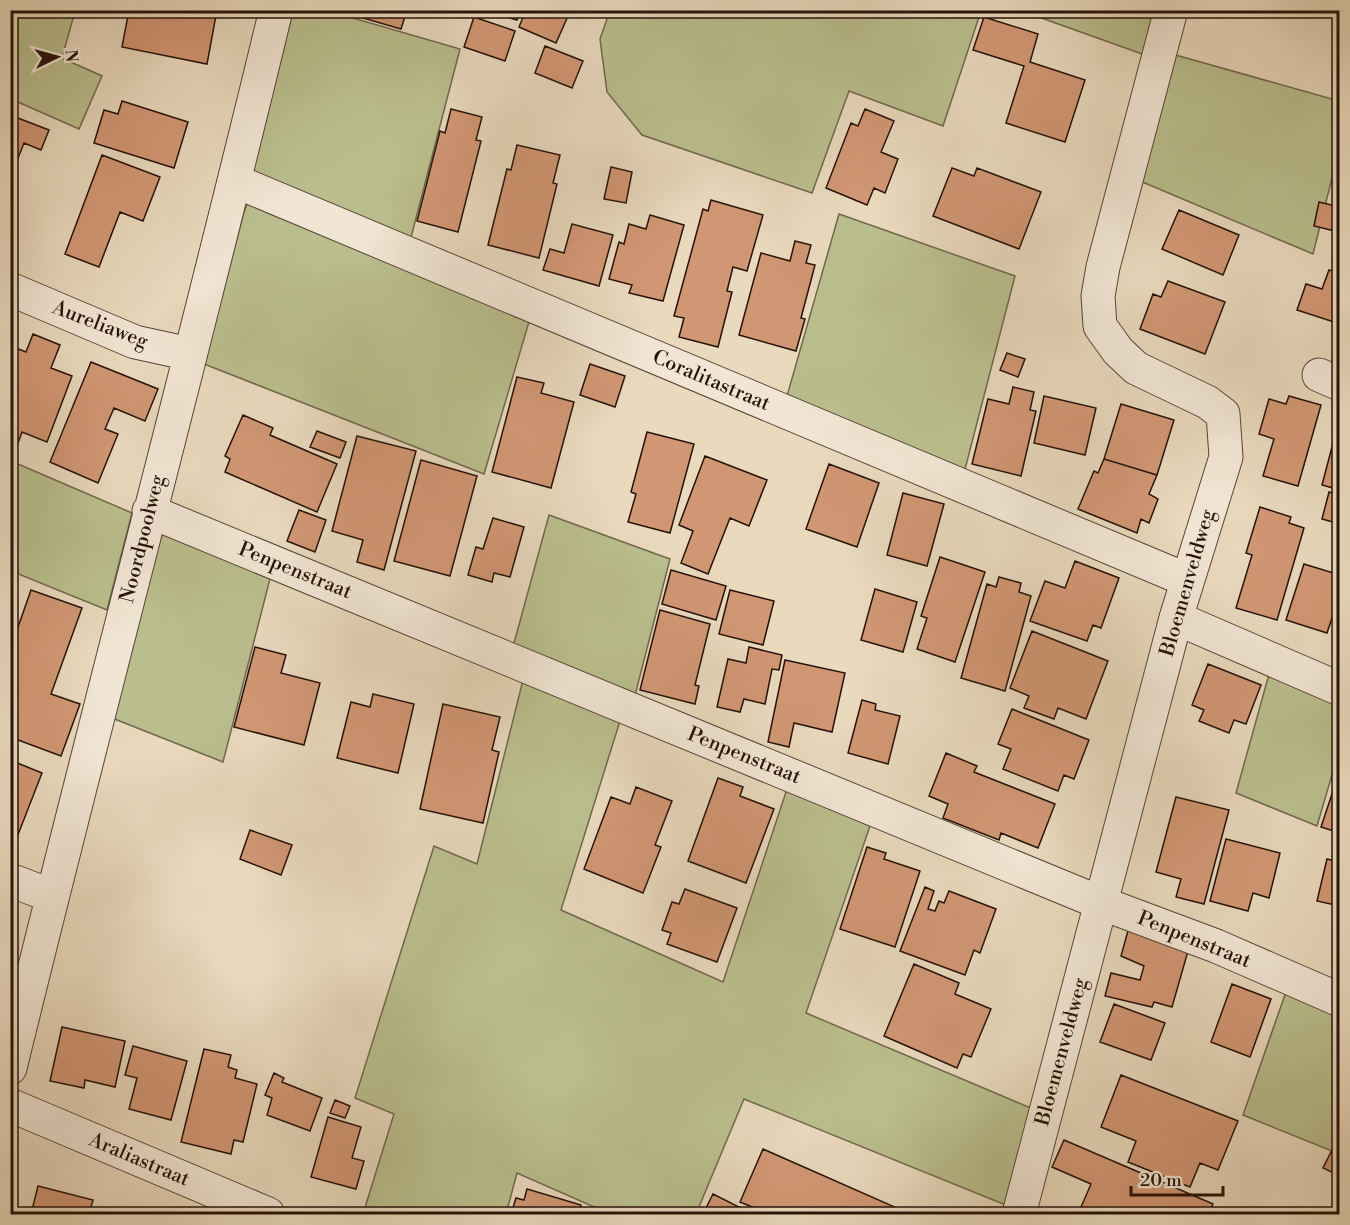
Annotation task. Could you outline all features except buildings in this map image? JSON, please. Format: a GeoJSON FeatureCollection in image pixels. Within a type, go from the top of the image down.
{"type":"FeatureCollection","features":[{"type":"Feature","properties":{"kind":"street","name":"Noordpoolweg"},"geometry":{"type":"LineString","coordinates":[[10,1068],[235,181],[276,10]]}},
{"type":"Feature","properties":{"kind":"street","name":"Bloemenveldweg"},"geometry":{"type":"LineString","coordinates":[[1019,1215],[1176,618],[1226,458],[1223,414],[1207,402],[1136,368],[1124,357],[1100,326],[1098,296],[1103,267],[1172,10]]}},
{"type":"Feature","properties":{"kind":"street","name":"Coralitastraat"},"geometry":{"type":"LineString","coordinates":[[235,181],[1187,580]]}},
{"type":"Feature","properties":{"kind":"street","name":"Aureliaweg"},"geometry":{"type":"LineString","coordinates":[[10,290],[135,342],[190,354]]}},
{"type":"Feature","properties":{"kind":"street","name":"Penpenstraat"},"geometry":{"type":"LineString","coordinates":[[150,511],[1101,903],[1216,946],[1340,1000]]}},
{"type":"Feature","properties":{"kind":"street"},"geometry":{"type":"LineString","coordinates":[[1176,618],[1340,689]]}},
{"type":"Feature","properties":{"kind":"street"},"geometry":{"type":"LineString","coordinates":[[10,880],[52,896]]}},
{"type":"Feature","properties":{"kind":"street","name":"Araliastraat"},"geometry":{"type":"LineString","coordinates":[[10,1105],[268,1215]]}},
{"type":"Feature","properties":{"kind":"green space"},"geometry":{"type":"Polygon","coordinates":[[[11,10],[75,11],[62,58],[102,76],[79,129],[11,99],[11,10]]]}},
{"type":"Feature","properties":{"kind":"green space"},"geometry":{"type":"Polygon","coordinates":[[[610,10],[981,11],[943,126],[849,91],[812,193],[642,135],[607,92],[600,39],[610,10]]]}},
{"type":"Feature","properties":{"kind":"green space"},"geometry":{"type":"Polygon","coordinates":[[[293,11],[329,11],[460,49],[409,245],[254,172],[293,11]]]}},
{"type":"Feature","properties":{"kind":"green space"},"geometry":{"type":"Polygon","coordinates":[[[1022,11],[1157,11],[1145,55],[1022,11]]]}},
{"type":"Feature","properties":{"kind":"green space"},"geometry":{"type":"Polygon","coordinates":[[[1172,54],[1339,101],[1339,150],[1313,254],[1140,181],[1172,54]]]}},
{"type":"Feature","properties":{"kind":"green space"},"geometry":{"type":"Polygon","coordinates":[[[253,200],[531,315],[484,474],[204,364],[244,212],[247,204],[253,200]]]}},
{"type":"Feature","properties":{"kind":"green space"},"geometry":{"type":"Polygon","coordinates":[[[839,214],[1015,276],[963,477],[785,403],[839,214]]]}},
{"type":"Feature","properties":{"kind":"green space"},"geometry":{"type":"Polygon","coordinates":[[[11,461],[132,513],[107,610],[11,571],[11,461]]]}},
{"type":"Feature","properties":{"kind":"green space"},"geometry":{"type":"Polygon","coordinates":[[[549,515],[670,559],[632,707],[511,654],[549,515]]]}},
{"type":"Feature","properties":{"kind":"green space"},"geometry":{"type":"Polygon","coordinates":[[[167,531],[272,571],[223,762],[112,718],[161,537],[167,531]]]}},
{"type":"Feature","properties":{"kind":"green space"},"geometry":{"type":"Polygon","coordinates":[[[1271,667],[1339,697],[1339,751],[1317,826],[1236,793],[1271,667]]]}},
{"type":"Feature","properties":{"kind":"green space"},"geometry":{"type":"Polygon","coordinates":[[[523,680],[620,721],[561,910],[723,982],[787,789],[870,826],[806,1013],[1033,1109],[1008,1206],[744,1099],[696,1214],[610,1214],[517,1173],[506,1214],[363,1214],[394,1114],[355,1098],[434,846],[477,864],[523,680]]]}},
{"type":"Feature","properties":{"kind":"green space"},"geometry":{"type":"Polygon","coordinates":[[[1288,986],[1339,1008],[1339,1154],[1243,1115],[1288,986]]]}}]}
